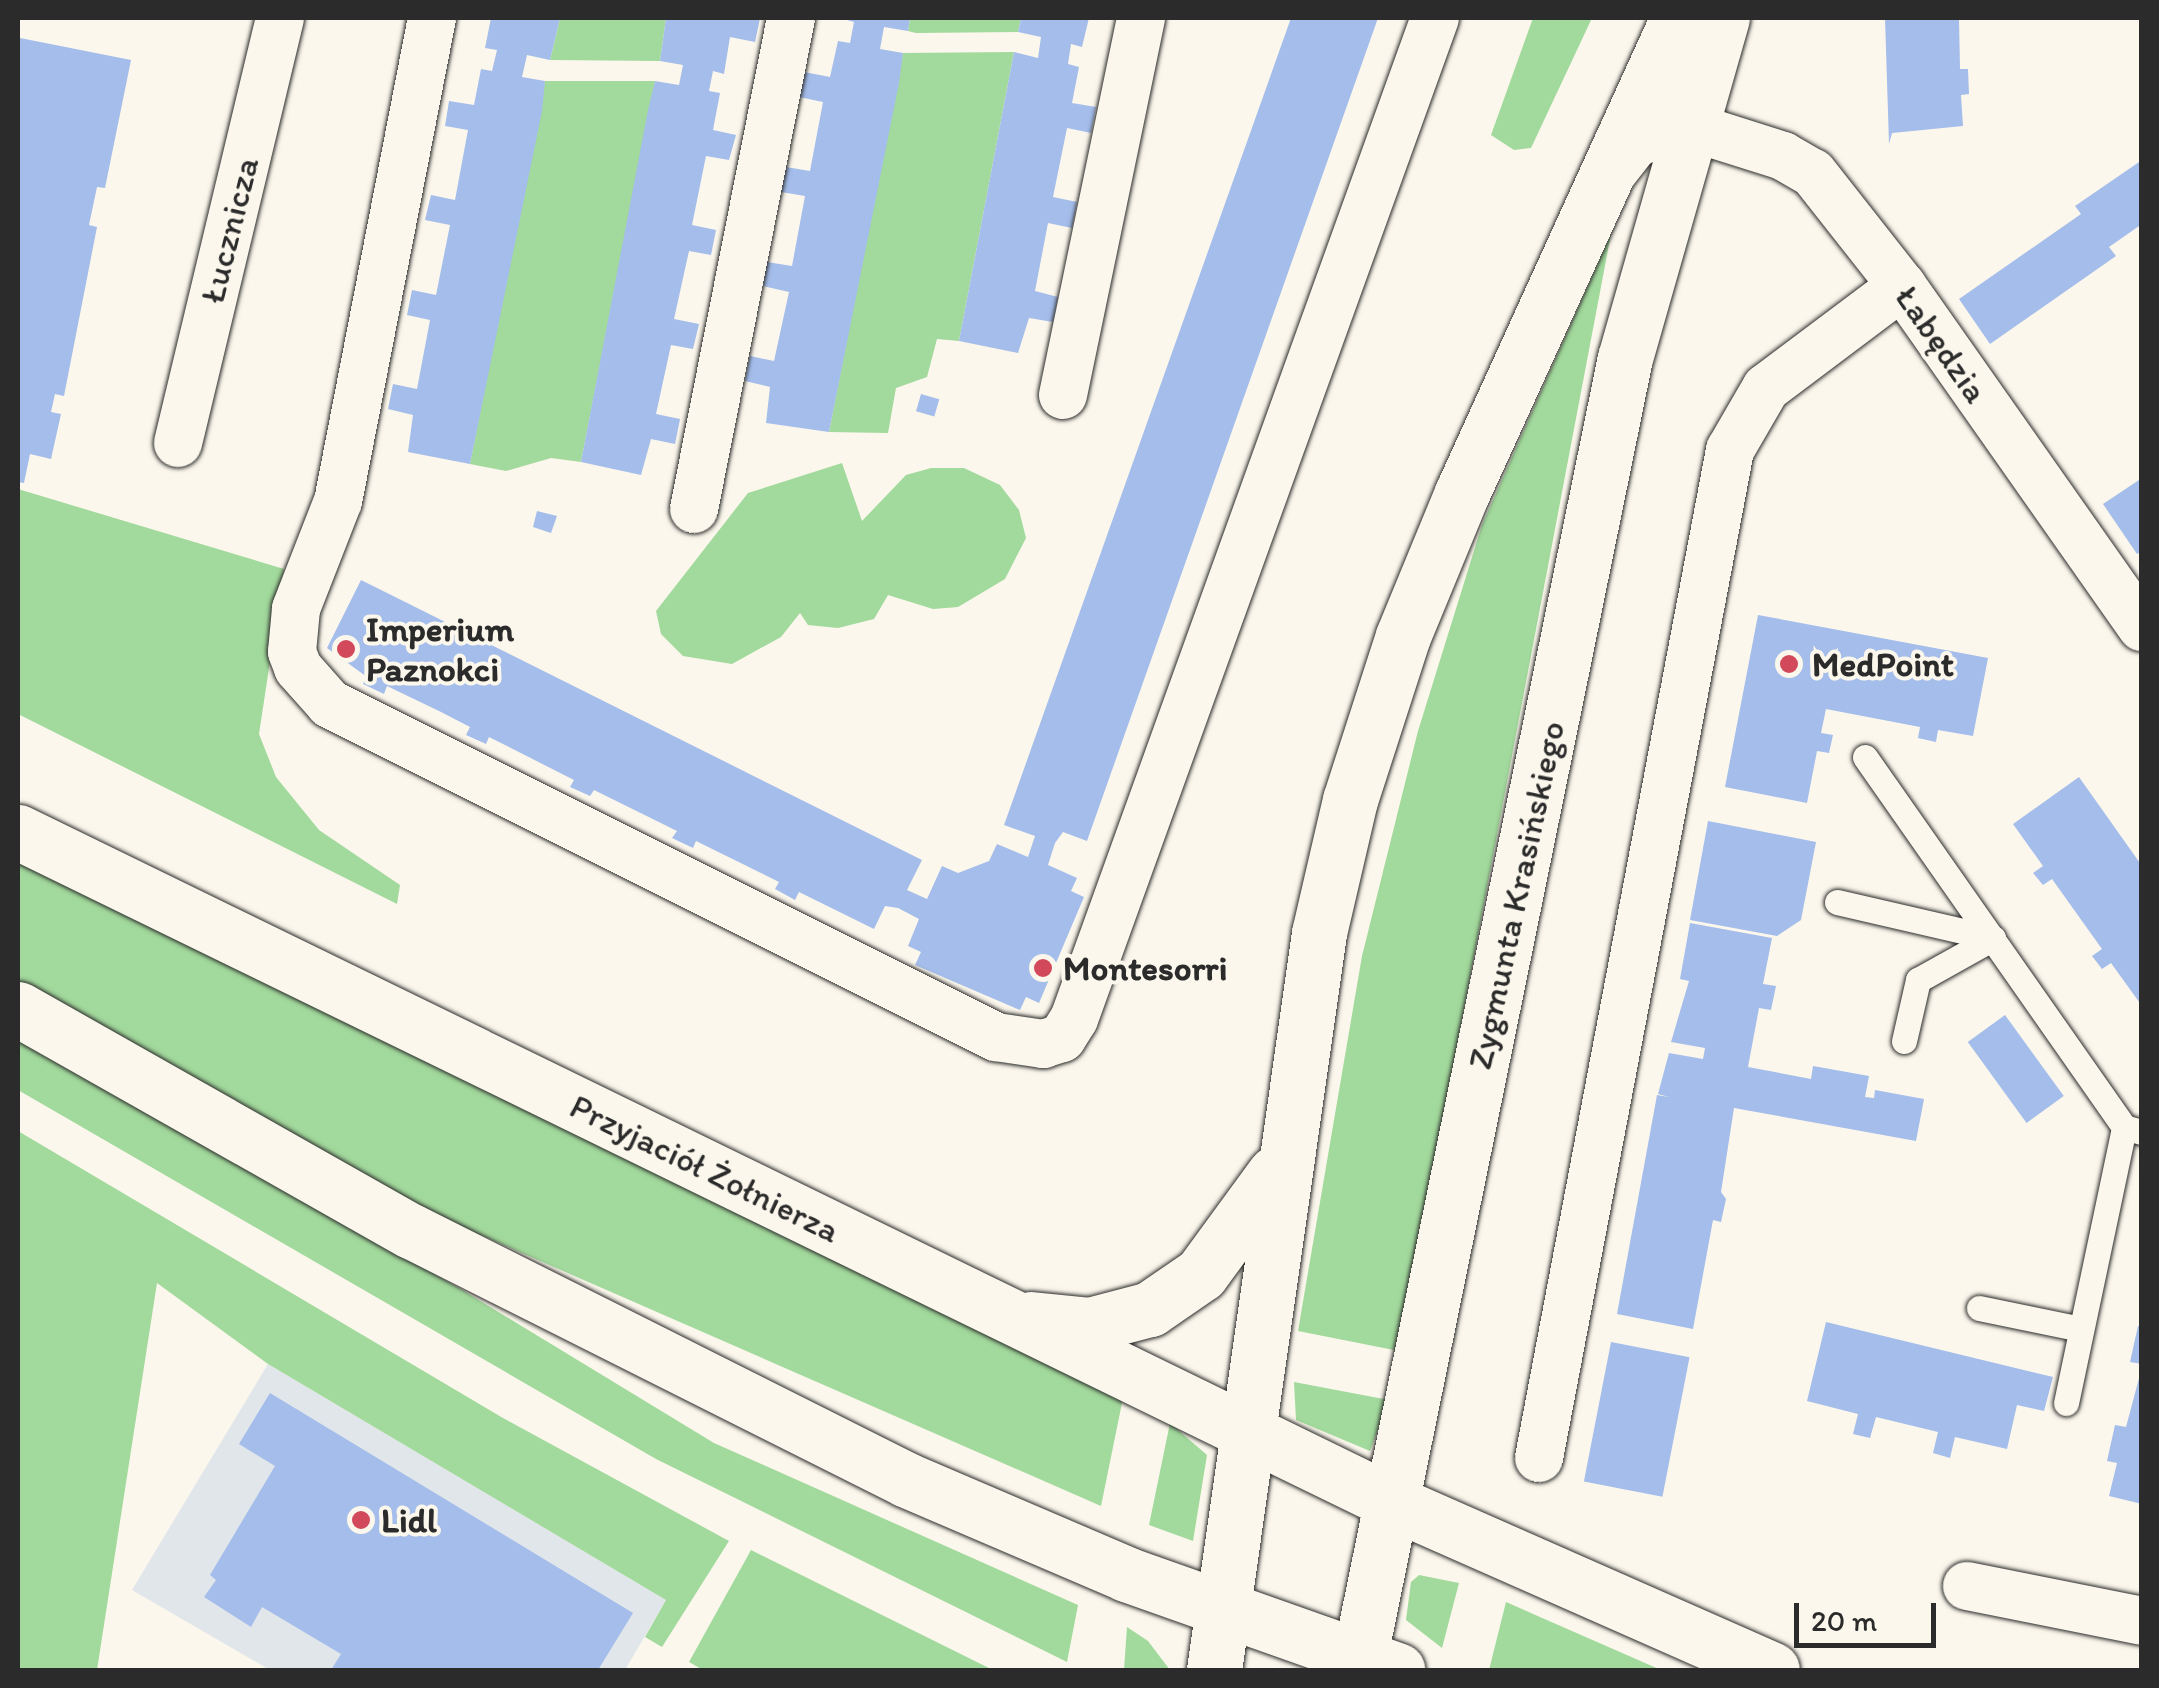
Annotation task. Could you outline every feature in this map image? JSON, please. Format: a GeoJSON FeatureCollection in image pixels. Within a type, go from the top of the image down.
{"type":"FeatureCollection","features":[{"type":"Feature","properties":{"kind":"street","name":"Łucznicza"},"geometry":{"type":"LineString","coordinates":[[178,443],[280,18]]}},
{"type":"Feature","properties":{"kind":"street"},"geometry":{"type":"LineString","coordinates":[[432,18],[338,501],[296,609],[292,652],[298,668],[330,704],[996,1037],[1043,1044],[1062,1038],[1074,1019],[1435,18]]}},
{"type":"Feature","properties":{"kind":"street"},"geometry":{"type":"LineString","coordinates":[[694,509],[791,18]]}},
{"type":"Feature","properties":{"kind":"street"},"geometry":{"type":"LineString","coordinates":[[1064,395],[1142,18]]}},
{"type":"Feature","properties":{"kind":"street","name":"Zygmunta Krasińskiego"},"geometry":{"type":"LineString","coordinates":[[1371,1666],[1394,1503],[1625,358],[1691,124],[1692,19]]}},
{"type":"Feature","properties":{"kind":"street","name":"Zygmunta Krasińskiego"},"geometry":{"type":"LineString","coordinates":[[1214,1670],[1319,933],[1375,718],[1462,493],[1596,201],[1692,19]]}},
{"type":"Feature","properties":{"kind":"street","name":"Zygmunta Krasińskiego"},"geometry":{"type":"LineString","coordinates":[[1596,201],[1635,144],[1667,125],[1691,124]]}},
{"type":"Feature","properties":{"kind":"street","name":"Łabędzia"},"geometry":{"type":"LineString","coordinates":[[1691,124],[1813,174],[1902,286],[2142,627]]}},
{"type":"Feature","properties":{"kind":"street"},"geometry":{"type":"LineString","coordinates":[[1539,1458],[1730,450],[1766,388],[1902,286]]}},
{"type":"Feature","properties":{"kind":"street","name":"Przyjaciół Żołnierza"},"geometry":{"type":"LineString","coordinates":[[18,832],[1394,1503],[1772,1670]]}},
{"type":"Feature","properties":{"kind":"street"},"geometry":{"type":"LineString","coordinates":[[18,1008],[264,1151],[631,1344],[907,1480],[1222,1611],[1371,1666]]}},
{"type":"Feature","properties":{"kind":"street","name":"Zygmunta Krasińskiego"},"geometry":{"type":"LineString","coordinates":[[988,1307],[1089,1325],[1150,1309],[1201,1274],[1233,1238],[1285,1153]]}},
{"type":"Feature","properties":{"kind":"street"},"geometry":{"type":"LineString","coordinates":[[1967,1586],[2142,1621]]}},
{"type":"Feature","properties":{"kind":"lane"},"geometry":{"type":"LineString","coordinates":[[1865,757],[2132,1130],[2066,1403]]}},
{"type":"Feature","properties":{"kind":"lane"},"geometry":{"type":"LineString","coordinates":[[1838,902],[1993,938]]}},
{"type":"Feature","properties":{"kind":"lane"},"geometry":{"type":"LineString","coordinates":[[1904,1041],[1918,980],[1993,938]]}},
{"type":"Feature","properties":{"kind":"lane"},"geometry":{"type":"LineString","coordinates":[[1979,1308],[2081,1329]]}},
{"type":"Feature","properties":{"kind":"shaded area","name":"Lidl"},"geometry":{"type":"Polygon","coordinates":[[[268,1364],[666,1600],[625,1670],[270,1670],[132,1590],[268,1364]]]}},
{"type":"Feature","properties":{"kind":"green space"},"geometry":{"type":"Polygon","coordinates":[[[560,18],[666,18],[660,61],[550,60],[560,18]]]}},
{"type":"Feature","properties":{"kind":"green space"},"geometry":{"type":"Polygon","coordinates":[[[910,18],[1021,18],[1018,32],[916,33],[908,31],[910,18]]]}},
{"type":"Feature","properties":{"kind":"green space"},"geometry":{"type":"Polygon","coordinates":[[[1533,18],[1592,18],[1531,148],[1514,150],[1491,135],[1533,18]]]}},
{"type":"Feature","properties":{"kind":"green space"},"geometry":{"type":"Polygon","coordinates":[[[1014,52],[959,341],[937,339],[927,377],[896,388],[888,433],[829,432],[903,53],[1014,52]]]}},
{"type":"Feature","properties":{"kind":"green space"},"geometry":{"type":"Polygon","coordinates":[[[545,81],[655,81],[581,462],[551,458],[506,471],[470,464],[545,81]]]}},
{"type":"Feature","properties":{"kind":"green space"},"geometry":{"type":"Polygon","coordinates":[[[1611,234],[1399,1351],[1298,1331],[1362,956],[1418,731],[1482,525],[1611,234]]]}},
{"type":"Feature","properties":{"kind":"green space"},"geometry":{"type":"Polygon","coordinates":[[[842,463],[862,521],[906,475],[931,468],[964,468],[1000,485],[1019,510],[1026,538],[1005,579],[958,607],[933,609],[888,595],[874,619],[838,628],[808,625],[800,613],[781,637],[732,664],[683,656],[661,634],[656,611],[748,493],[842,463]]]}},
{"type":"Feature","properties":{"kind":"green space"},"geometry":{"type":"Polygon","coordinates":[[[18,489],[284,569],[259,734],[276,777],[319,830],[400,885],[397,904],[18,714],[18,489]]]}},
{"type":"Feature","properties":{"kind":"green space"},"geometry":{"type":"Polygon","coordinates":[[[18,861],[1123,1398],[1101,1506],[412,1205],[18,984],[18,861]]]}},
{"type":"Feature","properties":{"kind":"green space"},"geometry":{"type":"Polygon","coordinates":[[[18,1041],[459,1288],[714,1443],[1078,1605],[1067,1662],[656,1459],[18,1090],[18,1041]]]}},
{"type":"Feature","properties":{"kind":"green space"},"geometry":{"type":"Polygon","coordinates":[[[18,1131],[503,1418],[729,1541],[662,1647],[645,1637],[666,1600],[268,1364],[157,1283],[97,1670],[18,1670],[18,1131]]]}},
{"type":"Feature","properties":{"kind":"green space"},"geometry":{"type":"Polygon","coordinates":[[[1294,1382],[1389,1400],[1370,1451],[1296,1420],[1294,1382]]]}},
{"type":"Feature","properties":{"kind":"green space"},"geometry":{"type":"Polygon","coordinates":[[[1170,1423],[1207,1455],[1193,1541],[1149,1525],[1170,1423]]]}},
{"type":"Feature","properties":{"kind":"green space"},"geometry":{"type":"Polygon","coordinates":[[[751,1550],[993,1670],[703,1670],[689,1662],[751,1550]]]}},
{"type":"Feature","properties":{"kind":"green space"},"geometry":{"type":"Polygon","coordinates":[[[1419,1575],[1459,1583],[1442,1648],[1406,1620],[1411,1582],[1419,1575]]]}},
{"type":"Feature","properties":{"kind":"green space"},"geometry":{"type":"Polygon","coordinates":[[[1506,1602],[1522,1609],[1661,1670],[1489,1670],[1506,1602]]]}},
{"type":"Feature","properties":{"kind":"green space"},"geometry":{"type":"Polygon","coordinates":[[[1127,1627],[1148,1641],[1170,1670],[1124,1670],[1127,1627]]]}},
{"type":"Feature","properties":{"kind":"building"},"geometry":{"type":"Polygon","coordinates":[[[491,18],[560,18],[550,60],[527,55],[522,77],[545,81],[542,111],[470,464],[408,452],[413,415],[388,409],[393,384],[417,389],[430,320],[407,315],[412,290],[436,295],[450,225],[425,220],[431,195],[455,200],[468,130],[445,126],[449,101],[474,105],[481,69],[492,71],[497,50],[485,48],[491,18]]]}},
{"type":"Feature","properties":{"kind":"building"},"geometry":{"type":"Polygon","coordinates":[[[666,18],[760,18],[755,42],[730,37],[724,74],[713,71],[709,91],[720,93],[713,130],[736,135],[729,160],[706,156],[692,225],[716,230],[711,255],[689,251],[674,319],[699,324],[693,349],[671,345],[656,414],[680,419],[675,444],[651,439],[641,475],[581,462],[655,81],[679,85],[683,65],[660,61],[666,18]]]}},
{"type":"Feature","properties":{"kind":"building"},"geometry":{"type":"Polygon","coordinates":[[[840,18],[910,18],[908,31],[884,27],[880,49],[903,53],[899,83],[829,432],[766,423],[770,387],[745,381],[750,356],[774,361],[789,292],[763,286],[767,262],[792,266],[805,196],[781,192],[786,167],[810,171],[823,102],[799,97],[804,72],[830,77],[838,41],[850,43],[854,22],[840,18]]]}},
{"type":"Feature","properties":{"kind":"building"},"geometry":{"type":"Polygon","coordinates":[[[1021,18],[1089,18],[1082,47],[1071,44],[1068,64],[1079,67],[1072,103],[1096,107],[1091,133],[1067,128],[1053,197],[1077,202],[1072,228],[1048,223],[1035,291],[1058,297],[1053,322],[1029,318],[1018,353],[959,341],[1014,52],[1038,58],[1041,37],[1018,32],[1021,18]]]}},
{"type":"Feature","properties":{"kind":"building"},"geometry":{"type":"Polygon","coordinates":[[[1291,18],[1378,18],[1087,841],[1063,832],[1055,843],[1048,865],[1077,878],[1071,891],[1084,897],[1039,1003],[1026,997],[1020,1010],[915,965],[921,952],[908,946],[919,919],[898,908],[885,906],[874,929],[799,892],[795,900],[775,889],[779,882],[696,841],[693,848],[672,838],[677,831],[594,790],[590,796],[570,787],[574,780],[489,737],[486,744],[466,735],[470,727],[441,712],[387,686],[384,694],[363,684],[367,677],[327,648],[361,580],[922,860],[907,890],[927,899],[942,866],[958,873],[989,861],[997,844],[1028,857],[1035,836],[1004,825],[1291,18]]]}},
{"type":"Feature","properties":{"kind":"building"},"geometry":{"type":"Polygon","coordinates":[[[1885,18],[1959,18],[1960,69],[1968,69],[1969,94],[1961,95],[1963,126],[1892,133],[1889,144],[1885,18]]]}},
{"type":"Feature","properties":{"kind":"building"},"geometry":{"type":"Polygon","coordinates":[[[20,38],[131,60],[105,188],[97,187],[89,225],[97,227],[64,396],[55,394],[51,412],[61,414],[51,459],[30,454],[24,483],[18,482],[20,38]]]}},
{"type":"Feature","properties":{"kind":"building"},"geometry":{"type":"Polygon","coordinates":[[[2142,160],[2142,224],[2109,247],[2116,256],[1990,344],[1959,299],[2081,214],[2075,206],[2142,160]]]}},
{"type":"Feature","properties":{"kind":"building"},"geometry":{"type":"Polygon","coordinates":[[[921,394],[939,399],[934,417],[916,411],[921,394]]]}},
{"type":"Feature","properties":{"kind":"building"},"geometry":{"type":"Polygon","coordinates":[[[2142,478],[2142,551],[2137,554],[2103,504],[2142,478]]]}},
{"type":"Feature","properties":{"kind":"building"},"geometry":{"type":"Polygon","coordinates":[[[537,511],[557,516],[551,533],[533,527],[537,511]]]}},
{"type":"Feature","properties":{"kind":"building"},"geometry":{"type":"Polygon","coordinates":[[[1758,615],[1988,658],[1973,736],[1938,730],[1936,742],[1918,738],[1920,727],[1826,709],[1821,733],[1833,735],[1829,753],[1817,751],[1807,803],[1725,787],[1758,615]]]}},
{"type":"Feature","properties":{"kind":"building"},"geometry":{"type":"Polygon","coordinates":[[[2079,777],[2142,866],[2142,1006],[2111,963],[2102,969],[2092,956],[2102,949],[2052,879],[2043,885],[2033,873],[2043,866],[2013,824],[2079,777]]]}},
{"type":"Feature","properties":{"kind":"building"},"geometry":{"type":"Polygon","coordinates":[[[1708,821],[1816,842],[1801,920],[1777,936],[1690,920],[1708,821]]]}},
{"type":"Feature","properties":{"kind":"building"},"geometry":{"type":"Polygon","coordinates":[[[1690,923],[1772,938],[1763,984],[1776,986],[1771,1010],[1759,1008],[1748,1067],[1811,1079],[1813,1066],[1869,1076],[1865,1097],[1874,1098],[1875,1090],[1924,1099],[1916,1141],[1734,1108],[1721,1192],[1726,1199],[1721,1222],[1713,1220],[1693,1329],[1617,1314],[1657,1095],[1669,1097],[1658,1094],[1669,1053],[1703,1059],[1705,1048],[1671,1042],[1689,981],[1680,979],[1690,923]]]}},
{"type":"Feature","properties":{"kind":"building"},"geometry":{"type":"Polygon","coordinates":[[[2005,1015],[2064,1096],[2027,1123],[1968,1042],[2005,1015]]]}},
{"type":"Feature","properties":{"kind":"building"},"geometry":{"type":"Polygon","coordinates":[[[1826,1322],[2053,1377],[2044,1411],[2017,1405],[2007,1449],[1955,1437],[1950,1458],[1933,1453],[1938,1432],[1876,1417],[1870,1438],[1853,1434],[1858,1414],[1807,1401],[1826,1322]]]}},
{"type":"Feature","properties":{"kind":"building"},"geometry":{"type":"Polygon","coordinates":[[[2138,1326],[2142,1326],[2142,1364],[2130,1362],[2138,1326]]]}},
{"type":"Feature","properties":{"kind":"building"},"geometry":{"type":"Polygon","coordinates":[[[1611,1342],[1690,1357],[1662,1497],[1584,1481],[1611,1342]]]}},
{"type":"Feature","properties":{"kind":"building"},"geometry":{"type":"Polygon","coordinates":[[[2142,1367],[2142,1504],[2109,1496],[2117,1463],[2107,1461],[2115,1425],[2126,1427],[2142,1367]]]}},
{"type":"Feature","properties":{"kind":"building","name":"Lidl"},"geometry":{"type":"Polygon","coordinates":[[[270,1393],[633,1613],[598,1670],[331,1670],[341,1654],[262,1607],[251,1627],[204,1597],[216,1580],[210,1575],[275,1466],[239,1444],[270,1393]]]}},
{"type":"Feature","properties":{"kind":"place","name":"Imperium Paznokci"},"geometry":{"type":"Point","coordinates":[346,649]}},
{"type":"Feature","properties":{"kind":"place","name":"MedPoint"},"geometry":{"type":"Point","coordinates":[1789,664]}},
{"type":"Feature","properties":{"kind":"place","name":"Montesorri"},"geometry":{"type":"Point","coordinates":[1043,968]}},
{"type":"Feature","properties":{"kind":"place","name":"Lidl"},"geometry":{"type":"Point","coordinates":[361,1520]}}]}
